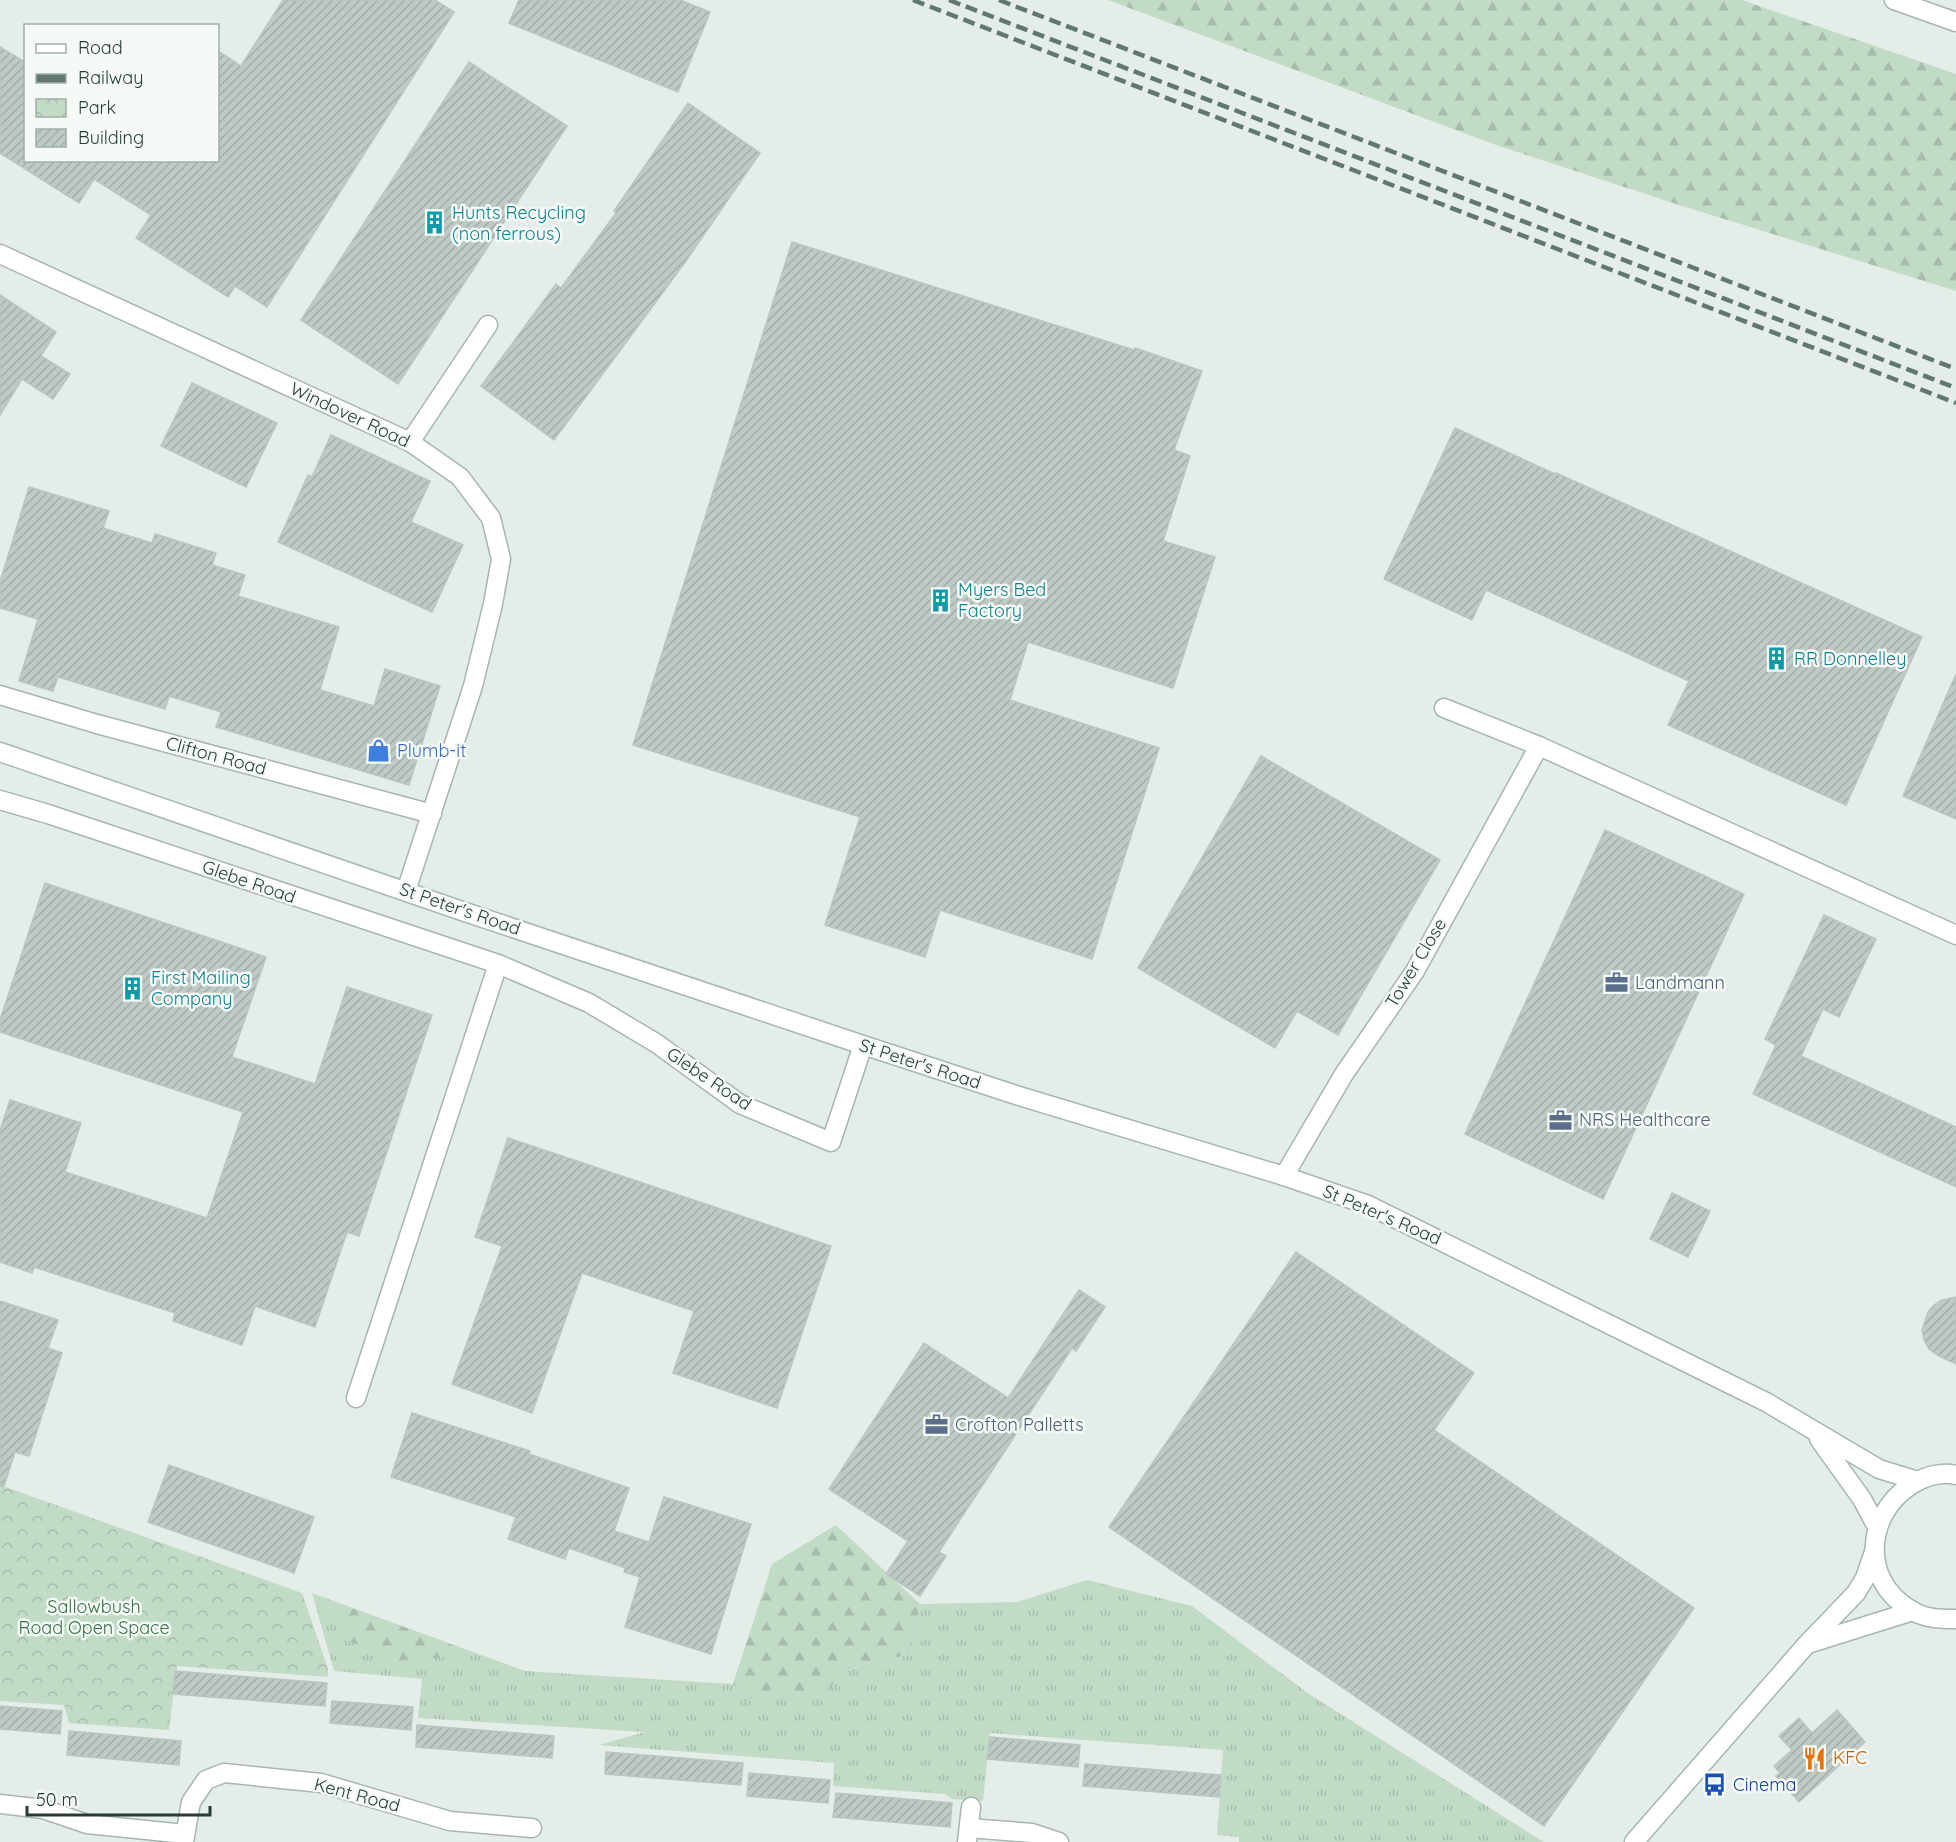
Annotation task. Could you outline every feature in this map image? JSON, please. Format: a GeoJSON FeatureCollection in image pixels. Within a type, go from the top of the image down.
{"type":"FeatureCollection","features":[{"type":"Feature","properties":{"kind":"street"},"geometry":{"type":"LineString","coordinates":[[1894,0],[1956,22]]}},
{"type":"Feature","properties":{"kind":"street","name":"Windover Road"},"geometry":{"type":"LineString","coordinates":[[0,254],[410,442],[460,477],[491,518],[501,559],[493,604],[473,686],[406,891]]}},
{"type":"Feature","properties":{"kind":"street"},"geometry":{"type":"LineString","coordinates":[[410,442],[488,325]]}},
{"type":"Feature","properties":{"kind":"street","name":"Clifton Road"},"geometry":{"type":"LineString","coordinates":[[0,695],[97,724],[432,814]]}},
{"type":"Feature","properties":{"kind":"street"},"geometry":{"type":"LineString","coordinates":[[1444,708],[1539,746],[1956,935]]}},
{"type":"Feature","properties":{"kind":"street","name":"Tower Close"},"geometry":{"type":"LineString","coordinates":[[1284,1176],[1344,1074],[1415,971],[1539,746]]}},
{"type":"Feature","properties":{"kind":"street","name":"St Peter's Road"},"geometry":{"type":"LineString","coordinates":[[0,752],[863,1045],[1016,1095],[1284,1176],[1368,1205],[1766,1402],[1815,1433],[1880,1469],[1918,1481]]}},
{"type":"Feature","properties":{"kind":"street","name":"Glebe Road"},"geometry":{"type":"LineString","coordinates":[[0,800],[498,964],[589,1003],[656,1043],[740,1104],[831,1142],[863,1045]]}},
{"type":"Feature","properties":{"kind":"street"},"geometry":{"type":"LineString","coordinates":[[356,1398],[498,964]]}},
{"type":"Feature","properties":{"kind":"street"},"geometry":{"type":"LineString","coordinates":[[1815,1433],[1862,1498],[1877,1527]]}},
{"type":"Feature","properties":{"kind":"street"},"geometry":{"type":"LineString","coordinates":[[1634,1842],[1807,1644],[1856,1593],[1865,1578],[1874,1552],[1877,1527],[1888,1505],[1905,1488],[1927,1477],[1956,1475]]}},
{"type":"Feature","properties":{"kind":"street"},"geometry":{"type":"LineString","coordinates":[[1874,1552],[1878,1570],[1886,1587],[1898,1601],[1912,1611],[1936,1619],[1956,1619]]}},
{"type":"Feature","properties":{"kind":"street"},"geometry":{"type":"LineString","coordinates":[[1807,1644],[1912,1611]]}},
{"type":"Feature","properties":{"kind":"street","name":"Kent Road"},"geometry":{"type":"LineString","coordinates":[[0,1804],[43,1809],[87,1824],[185,1838],[191,1802],[206,1780],[224,1773],[321,1783],[450,1821],[532,1828]]}},
{"type":"Feature","properties":{"kind":"street"},"geometry":{"type":"LineString","coordinates":[[971,1807],[968,1835],[1032,1833],[1059,1842]]}},
{"type":"Feature","properties":{"kind":"green space"},"geometry":{"type":"Polygon","coordinates":[[[1108,0],[1742,0],[1956,74],[1956,291],[1496,145],[1108,0]]]}},
{"type":"Feature","properties":{"kind":"green space","name":"Sallowbush Road Open Space"},"geometry":{"type":"Polygon","coordinates":[[[0,1485],[302,1593],[328,1669],[328,1677],[177,1666],[169,1730],[69,1723],[64,1705],[0,1701],[0,1485]]]}},
{"type":"Feature","properties":{"kind":"green space"},"geometry":{"type":"Polygon","coordinates":[[[836,1525],[920,1604],[910,1654],[842,1670],[825,1696],[751,1699],[733,1684],[772,1564],[836,1525]]]}},
{"type":"Feature","properties":{"kind":"green space"},"geometry":{"type":"Polygon","coordinates":[[[1087,1580],[1192,1606],[1309,1694],[1544,1842],[1239,1842],[1239,1837],[1217,1835],[1223,1750],[990,1733],[983,1801],[952,1799],[945,1794],[833,1786],[834,1763],[599,1745],[645,1732],[418,1718],[422,1679],[334,1671],[312,1593],[525,1671],[733,1684],[751,1699],[842,1670],[910,1654],[920,1604],[1017,1602],[1087,1580]]]}},
{"type":"Feature","properties":{"kind":"green space"},"geometry":{"type":"Polygon","coordinates":[[[340,1604],[453,1645],[449,1657],[398,1660],[349,1641],[340,1604]]]}},
{"type":"Feature","properties":{"kind":"building"},"geometry":{"type":"Polygon","coordinates":[[[283,0],[435,0],[454,12],[267,307],[235,286],[228,297],[136,238],[151,215],[94,179],[79,203],[0,153],[0,47],[24,62],[24,162],[219,162],[219,52],[241,66],[283,0]]]}},
{"type":"Feature","properties":{"kind":"building"},"geometry":{"type":"Polygon","coordinates":[[[519,0],[680,0],[710,12],[678,92],[509,23],[519,0]]]}},
{"type":"Feature","properties":{"kind":"building","name":"Hunts Recycling (non ferrous)"},"geometry":{"type":"Polygon","coordinates":[[[469,62],[567,126],[398,384],[301,320],[469,62]]]}},
{"type":"Feature","properties":{"kind":"building"},"geometry":{"type":"Polygon","coordinates":[[[688,103],[760,153],[686,261],[554,440],[481,386],[556,284],[561,288],[616,213],[614,211],[688,103]]]}},
{"type":"Feature","properties":{"kind":"building","name":"Myers Bed Factory"},"geometry":{"type":"Polygon","coordinates":[[[792,242],[1134,350],[1135,348],[1202,371],[1174,450],[1190,456],[1163,541],[1215,557],[1173,688],[1028,642],[1010,700],[1159,748],[1092,959],[940,910],[925,957],[825,925],[860,817],[633,745],[792,242]]]}},
{"type":"Feature","properties":{"kind":"building"},"geometry":{"type":"Polygon","coordinates":[[[0,295],[56,332],[41,356],[70,374],[53,399],[22,379],[0,415],[0,295]]]}},
{"type":"Feature","properties":{"kind":"building"},"geometry":{"type":"Polygon","coordinates":[[[192,383],[277,423],[246,487],[161,446],[192,383]]]}},
{"type":"Feature","properties":{"kind":"building","name":"RR Donnelley"},"geometry":{"type":"Polygon","coordinates":[[[1455,428],[1922,637],[1846,805],[1668,725],[1689,681],[1486,590],[1472,620],[1384,579],[1455,428]]]}},
{"type":"Feature","properties":{"kind":"building"},"geometry":{"type":"Polygon","coordinates":[[[331,435],[430,481],[411,522],[463,545],[432,612],[278,542],[308,475],[312,477],[331,435]]]}},
{"type":"Feature","properties":{"kind":"building"},"geometry":{"type":"Polygon","coordinates":[[[29,487],[109,511],[103,528],[152,543],[155,534],[216,553],[212,565],[245,575],[238,596],[339,627],[320,690],[374,706],[385,669],[440,686],[409,785],[216,727],[221,712],[169,696],[165,709],[58,677],[53,691],[19,681],[38,619],[0,608],[0,582],[29,487]]]}},
{"type":"Feature","properties":{"kind":"building"},"geometry":{"type":"Polygon","coordinates":[[[1956,674],[1956,819],[1903,796],[1956,674]]]}},
{"type":"Feature","properties":{"kind":"building"},"geometry":{"type":"Polygon","coordinates":[[[1261,756],[1440,860],[1338,1035],[1297,1011],[1275,1048],[1138,968],[1261,756]]]}},
{"type":"Feature","properties":{"kind":"building"},"geometry":{"type":"Polygon","coordinates":[[[1605,830],[1744,894],[1603,1199],[1465,1134],[1605,830]]]}},
{"type":"Feature","properties":{"kind":"building"},"geometry":{"type":"Polygon","coordinates":[[[45,883],[266,957],[232,1057],[315,1084],[347,987],[432,1015],[359,1236],[347,1232],[315,1327],[255,1306],[242,1345],[173,1321],[175,1313],[34,1267],[32,1273],[0,1262],[0,1130],[10,1100],[81,1123],[65,1172],[207,1218],[243,1112],[0,1032],[0,1020],[45,883]]]}},
{"type":"Feature","properties":{"kind":"building"},"geometry":{"type":"Polygon","coordinates":[[[1824,915],[1876,939],[1839,1017],[1823,1009],[1801,1056],[1956,1127],[1956,1187],[1753,1094],[1776,1045],[1765,1039],[1824,915]]]}},
{"type":"Feature","properties":{"kind":"building"},"geometry":{"type":"Polygon","coordinates":[[[508,1138],[831,1246],[777,1408],[673,1373],[694,1311],[582,1273],[532,1413],[452,1384],[502,1246],[475,1237],[508,1138]]]}},
{"type":"Feature","properties":{"kind":"building"},"geometry":{"type":"Polygon","coordinates":[[[1672,1193],[1710,1211],[1688,1257],[1650,1239],[1672,1193]]]}},
{"type":"Feature","properties":{"kind":"building"},"geometry":{"type":"Polygon","coordinates":[[[1296,1252],[1474,1373],[1434,1430],[1694,1608],[1544,1826],[1109,1527],[1296,1252]]]}},
{"type":"Feature","properties":{"kind":"building"},"geometry":{"type":"Polygon","coordinates":[[[1079,1290],[1105,1307],[1076,1351],[1072,1348],[939,1552],[946,1556],[920,1596],[886,1574],[908,1541],[829,1489],[924,1343],[1008,1398],[1079,1290]]]}},
{"type":"Feature","properties":{"kind":"building"},"geometry":{"type":"Polygon","coordinates":[[[1956,1297],[1956,1364],[1929,1349],[1922,1330],[1928,1312],[1934,1305],[1942,1300],[1956,1297]]]}},
{"type":"Feature","properties":{"kind":"building"},"geometry":{"type":"Polygon","coordinates":[[[0,1301],[58,1320],[48,1348],[62,1353],[29,1456],[15,1452],[4,1486],[0,1486],[0,1301]]]}},
{"type":"Feature","properties":{"kind":"building"},"geometry":{"type":"Polygon","coordinates":[[[412,1413],[530,1451],[529,1454],[629,1488],[614,1531],[649,1542],[664,1497],[751,1524],[711,1654],[625,1627],[640,1577],[624,1572],[625,1568],[569,1548],[565,1559],[508,1539],[516,1517],[391,1477],[412,1413]]]}},
{"type":"Feature","properties":{"kind":"building"},"geometry":{"type":"Polygon","coordinates":[[[169,1465],[314,1517],[294,1573],[148,1522],[169,1465]]]}},
{"type":"Feature","properties":{"kind":"building"},"geometry":{"type":"Polygon","coordinates":[[[175,1671],[327,1683],[325,1706],[173,1694],[175,1671]]]}},
{"type":"Feature","properties":{"kind":"building"},"geometry":{"type":"Polygon","coordinates":[[[332,1701],[413,1707],[411,1730],[330,1723],[332,1701]]]}},
{"type":"Feature","properties":{"kind":"building"},"geometry":{"type":"Polygon","coordinates":[[[0,1706],[62,1711],[60,1734],[0,1729],[0,1706]]]}},
{"type":"Feature","properties":{"kind":"building","name":"KFC"},"geometry":{"type":"Polygon","coordinates":[[[1837,1710],[1865,1742],[1799,1802],[1776,1776],[1780,1773],[1774,1766],[1792,1750],[1779,1736],[1799,1718],[1812,1733],[1837,1710]]]}},
{"type":"Feature","properties":{"kind":"building"},"geometry":{"type":"Polygon","coordinates":[[[417,1725],[554,1736],[552,1758],[416,1747],[417,1725]]]}},
{"type":"Feature","properties":{"kind":"building"},"geometry":{"type":"Polygon","coordinates":[[[69,1731],[181,1741],[179,1765],[67,1755],[69,1731]]]}},
{"type":"Feature","properties":{"kind":"building"},"geometry":{"type":"Polygon","coordinates":[[[990,1737],[1080,1745],[1078,1767],[987,1759],[990,1737]]]}},
{"type":"Feature","properties":{"kind":"building"},"geometry":{"type":"Polygon","coordinates":[[[606,1752],[743,1763],[741,1785],[605,1774],[606,1752]]]}},
{"type":"Feature","properties":{"kind":"building"},"geometry":{"type":"Polygon","coordinates":[[[1085,1764],[1221,1775],[1219,1797],[1083,1786],[1085,1764]]]}},
{"type":"Feature","properties":{"kind":"building"},"geometry":{"type":"Polygon","coordinates":[[[749,1773],[830,1780],[828,1803],[747,1796],[749,1773]]]}},
{"type":"Feature","properties":{"kind":"building"},"geometry":{"type":"Polygon","coordinates":[[[836,1793],[952,1803],[950,1827],[833,1817],[836,1793]]]}},
{"type":"Feature","properties":{"kind":"railway"},"geometry":{"type":"LineString","coordinates":[[913,0],[1956,403]]}},
{"type":"Feature","properties":{"kind":"railway"},"geometry":{"type":"LineString","coordinates":[[949,0],[1956,388]]}},
{"type":"Feature","properties":{"kind":"railway"},"geometry":{"type":"LineString","coordinates":[[999,0],[1956,369]]}},
{"type":"Feature","properties":{"kind":"place","name":"Hunts Recycling (non ferrous)"},"geometry":{"type":"Point","coordinates":[434,223]}},
{"type":"Feature","properties":{"kind":"place","name":"Myers Bed Factory"},"geometry":{"type":"Point","coordinates":[940,600]}},
{"type":"Feature","properties":{"kind":"place","name":"RR Donnelley"},"geometry":{"type":"Point","coordinates":[1776,659]}},
{"type":"Feature","properties":{"kind":"place","name":"Plumb-it"},"geometry":{"type":"Point","coordinates":[379,751]}},
{"type":"Feature","properties":{"kind":"place","name":"Landmann"},"geometry":{"type":"Point","coordinates":[1617,983]}},
{"type":"Feature","properties":{"kind":"place","name":"First Mailing Company"},"geometry":{"type":"Point","coordinates":[133,988]}},
{"type":"Feature","properties":{"kind":"place","name":"NRS Healthcare"},"geometry":{"type":"Point","coordinates":[1561,1120]}},
{"type":"Feature","properties":{"kind":"place","name":"Crofton Palletts"},"geometry":{"type":"Point","coordinates":[937,1425]}},
{"type":"Feature","properties":{"kind":"place","name":"KFC"},"geometry":{"type":"Point","coordinates":[1815,1758]}},
{"type":"Feature","properties":{"kind":"place","name":"Cinema"},"geometry":{"type":"Point","coordinates":[1715,1785]}}]}
